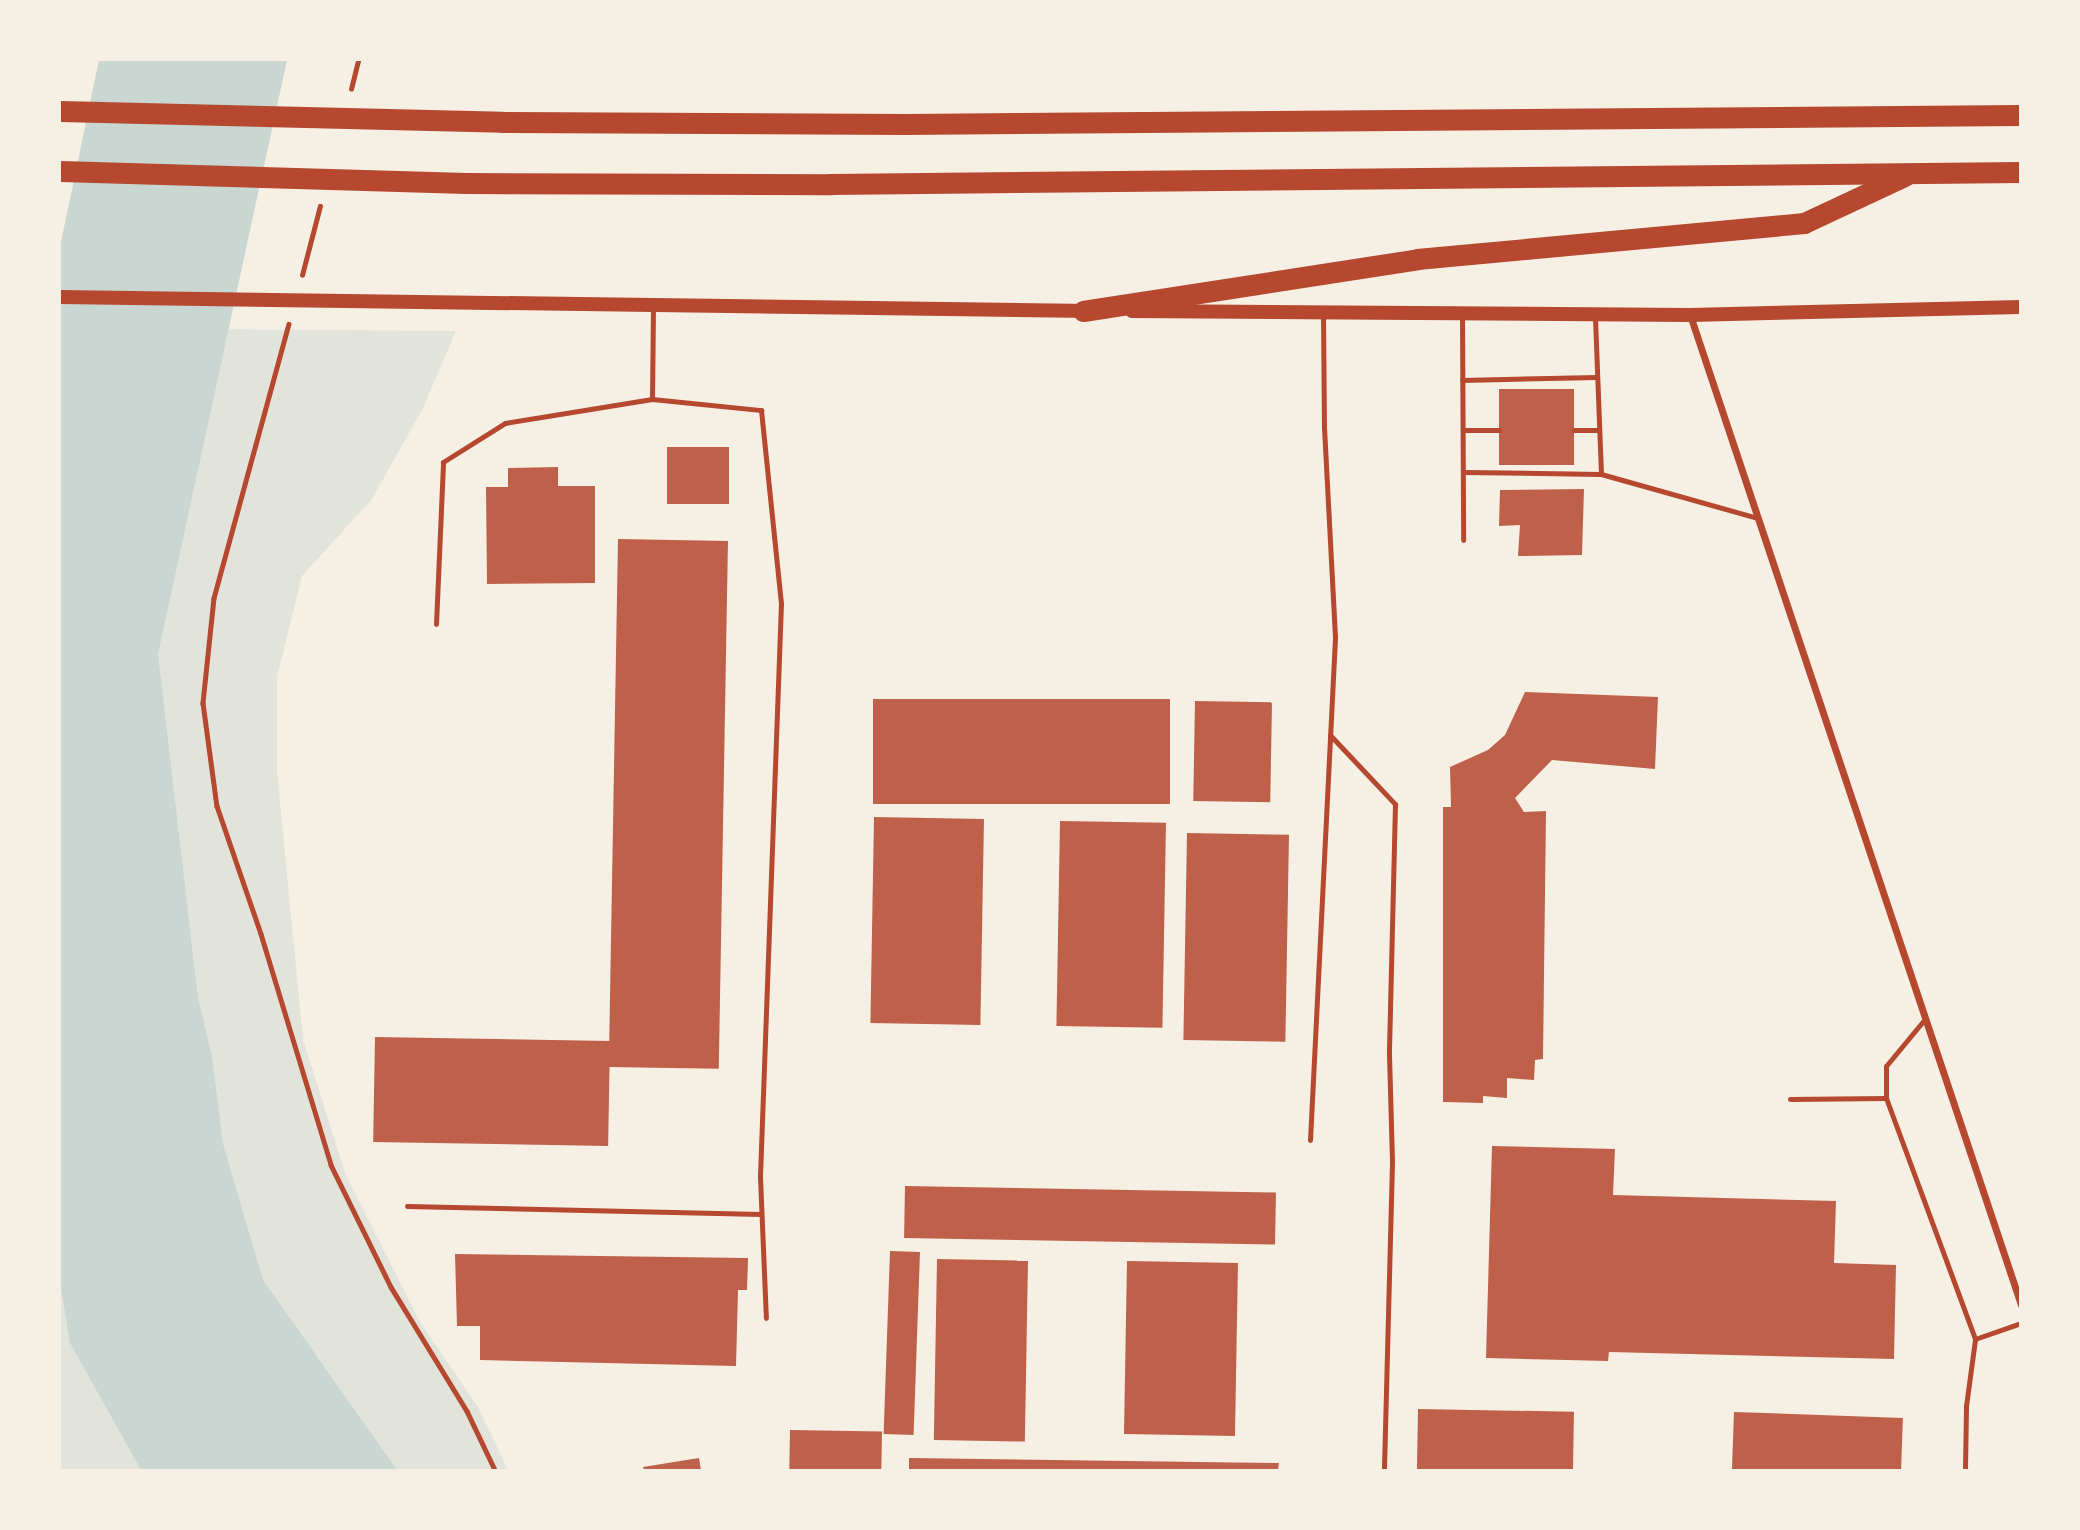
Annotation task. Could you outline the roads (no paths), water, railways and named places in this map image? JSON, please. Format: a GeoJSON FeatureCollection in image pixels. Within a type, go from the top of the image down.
{"type":"FeatureCollection","features":[{"type":"Feature","properties":{"kind":"highway"},"geometry":{"type":"LineString","coordinates":[[60,111],[502,122],[920,124],[2021,115]]}},
{"type":"Feature","properties":{"kind":"highway"},"geometry":{"type":"LineString","coordinates":[[60,171],[467,183],[844,184],[2021,172]]}},
{"type":"Feature","properties":{"kind":"highway"},"geometry":{"type":"LineString","coordinates":[[1083,311],[1417,259],[1804,223],[1912,173]]}},
{"type":"Feature","properties":{"kind":"main road"},"geometry":{"type":"LineString","coordinates":[[60,297],[460,304],[1595,315],[2021,307]]}},
{"type":"Feature","properties":{"kind":"street"},"geometry":{"type":"LineString","coordinates":[[1690,315],[2021,1305]]}},
{"type":"Feature","properties":{"kind":"lane"},"geometry":{"type":"LineString","coordinates":[[652,399],[653,306]]}},
{"type":"Feature","properties":{"kind":"lane"},"geometry":{"type":"LineString","coordinates":[[1310,1140],[1335,636],[1324,429],[1323,313]]}},
{"type":"Feature","properties":{"kind":"lane"},"geometry":{"type":"LineString","coordinates":[[1462,314],[1465,430],[1463,540]]}},
{"type":"Feature","properties":{"kind":"lane"},"geometry":{"type":"LineString","coordinates":[[1595,315],[1601,474]]}},
{"type":"Feature","properties":{"kind":"lane"},"geometry":{"type":"LineString","coordinates":[[1462,380],[1597,377]]}},
{"type":"Feature","properties":{"kind":"lane"},"geometry":{"type":"LineString","coordinates":[[436,624],[443,462],[505,423],[652,399],[761,410],[781,603],[761,1214],[766,1318]]}},
{"type":"Feature","properties":{"kind":"lane"},"geometry":{"type":"LineString","coordinates":[[1465,430],[1499,430]]}},
{"type":"Feature","properties":{"kind":"lane"},"geometry":{"type":"LineString","coordinates":[[1574,430],[1598,430]]}},
{"type":"Feature","properties":{"kind":"lane"},"geometry":{"type":"LineString","coordinates":[[1463,472],[1601,474],[1758,518]]}},
{"type":"Feature","properties":{"kind":"lane"},"geometry":{"type":"LineString","coordinates":[[1330,735],[1395,804],[1389,1054],[1392,1162],[1384,1471]]}},
{"type":"Feature","properties":{"kind":"lane"},"geometry":{"type":"LineString","coordinates":[[1924,1020],[1886,1066],[1886,1098],[1975,1339],[1966,1406],[1965,1471]]}},
{"type":"Feature","properties":{"kind":"lane"},"geometry":{"type":"LineString","coordinates":[[1790,1099],[1886,1098]]}},
{"type":"Feature","properties":{"kind":"lane"},"geometry":{"type":"LineString","coordinates":[[407,1206],[761,1214]]}},
{"type":"Feature","properties":{"kind":"lane"},"geometry":{"type":"LineString","coordinates":[[1975,1339],[2021,1322]]}}]}
